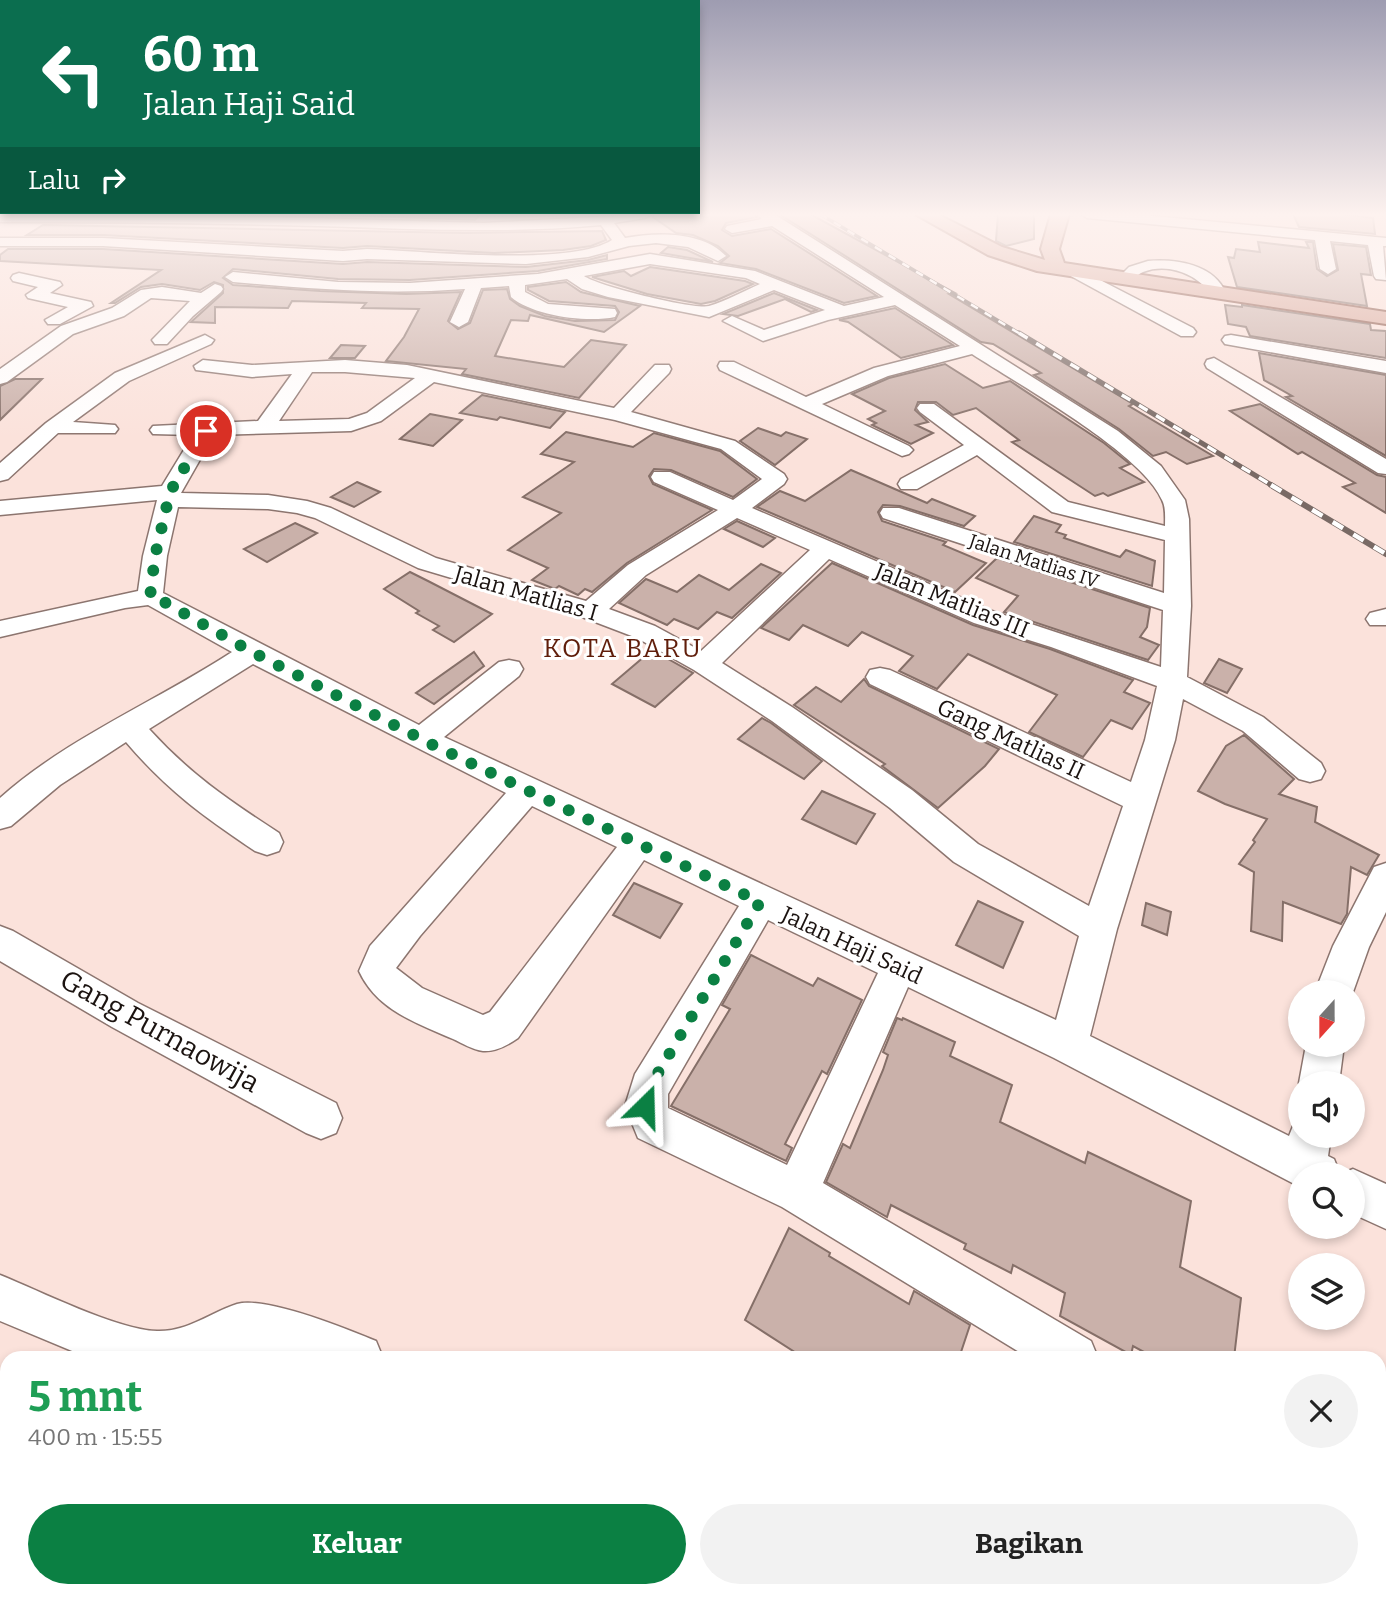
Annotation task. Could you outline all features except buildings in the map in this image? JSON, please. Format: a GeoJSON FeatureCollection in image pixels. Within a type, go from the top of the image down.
{"type":"FeatureCollection","features":[{"type":"Feature","properties":{"kind":"main road"},"geometry":{"type":"LineString","coordinates":[[1188,289],[1386,318]]}},
{"type":"Feature","properties":{"kind":"street"},"geometry":{"type":"LineString","coordinates":[[47,289],[34,295],[85,306],[44,324],[67,330]]}},
{"type":"Feature","properties":{"kind":"street"},"geometry":{"type":"LineString","coordinates":[[161,340],[217,289]]}},
{"type":"Feature","properties":{"kind":"street"},"geometry":{"type":"LineString","coordinates":[[459,322],[473,289]]}},
{"type":"Feature","properties":{"kind":"street"},"geometry":{"type":"LineString","coordinates":[[517,289],[522,301],[578,312],[609,313]]}},
{"type":"Feature","properties":{"kind":"street"},"geometry":{"type":"LineString","coordinates":[[596,289],[709,312],[762,289]]}},
{"type":"Feature","properties":{"kind":"street"},"geometry":{"type":"LineString","coordinates":[[788,289],[841,311]]}},
{"type":"Feature","properties":{"kind":"street"},"geometry":{"type":"LineString","coordinates":[[882,289],[1111,435],[1139,458],[1174,500],[1178,606],[1173,681],[1160,740],[1099,929],[1068,1045]]}},
{"type":"Feature","properties":{"kind":"street"},"geometry":{"type":"LineString","coordinates":[[1102,289],[1187,332]]}},
{"type":"Feature","properties":{"kind":"street"},"geometry":{"type":"LineString","coordinates":[[0,377],[67,330],[107,317],[155,291],[204,298]]}},
{"type":"Feature","properties":{"kind":"street"},"geometry":{"type":"LineString","coordinates":[[732,321],[763,336],[841,311],[898,299]]}},
{"type":"Feature","properties":{"kind":"street"},"geometry":{"type":"LineString","coordinates":[[0,474],[53,426],[122,377],[205,340]]}},
{"type":"Feature","properties":{"kind":"street"},"geometry":{"type":"LineString","coordinates":[[1231,340],[1386,367]]}},
{"type":"Feature","properties":{"kind":"street"},"geometry":{"type":"LineString","coordinates":[[806,404],[876,374],[975,348]]}},
{"type":"Feature","properties":{"kind":"street"},"geometry":{"type":"LineString","coordinates":[[1214,364],[1386,468]]}},
{"type":"Feature","properties":{"kind":"street"},"geometry":{"type":"LineString","coordinates":[[203,366],[252,371],[306,367],[375,367],[431,376],[618,415],[728,445],[776,479],[735,509],[638,570],[591,611]]}},
{"type":"Feature","properties":{"kind":"street"},"geometry":{"type":"LineString","coordinates":[[727,366],[902,450]]}},
{"type":"Feature","properties":{"kind":"street"},"geometry":{"type":"LineString","coordinates":[[264,428],[306,367]]}},
{"type":"Feature","properties":{"kind":"street"},"geometry":{"type":"LineString","coordinates":[[618,415],[662,369]]}},
{"type":"Feature","properties":{"kind":"street"},"geometry":{"type":"LineString","coordinates":[[160,430],[206,431],[351,425],[365,422],[431,376]]}},
{"type":"Feature","properties":{"kind":"street"},"geometry":{"type":"LineString","coordinates":[[927,408],[1060,508],[1177,536]]}},
{"type":"Feature","properties":{"kind":"street"},"geometry":{"type":"LineString","coordinates":[[53,426],[108,429]]}},
{"type":"Feature","properties":{"kind":"street"},"geometry":{"type":"LineString","coordinates":[[0,629],[150,597],[155,556],[169,496],[206,431]]}},
{"type":"Feature","properties":{"kind":"street"},"geometry":{"type":"LineString","coordinates":[[909,484],[979,445]]}},
{"type":"Feature","properties":{"kind":"street","name":"Jalan Matlias III"},"geometry":{"type":"LineString","coordinates":[[662,477],[983,617],[1173,681],[1252,724],[1310,771]]}},
{"type":"Feature","properties":{"kind":"street"},"geometry":{"type":"LineString","coordinates":[[0,508],[169,496]]}},
{"type":"Feature","properties":{"kind":"street","name":"Jalan Matlias I"},"geometry":{"type":"LineString","coordinates":[[169,496],[299,506],[323,513],[427,564],[591,611],[646,632],[704,664],[782,714],[870,777],[966,853],[1099,929]]}},
{"type":"Feature","properties":{"kind":"street","name":"Jalan Matlias IV"},"geometry":{"type":"LineString","coordinates":[[891,513],[1178,606]]}},
{"type":"Feature","properties":{"kind":"street"},"geometry":{"type":"LineString","coordinates":[[704,664],[826,548]]}},
{"type":"Feature","properties":{"kind":"street","name":"Jalan Haji Said"},"geometry":{"type":"LineString","coordinates":[[150,597],[197,619],[252,652],[422,739],[760,902],[1311,1159]]}},
{"type":"Feature","properties":{"kind":"street"},"geometry":{"type":"LineString","coordinates":[[0,817],[92,746],[204,684],[252,652]]}},
{"type":"Feature","properties":{"kind":"street"},"geometry":{"type":"LineString","coordinates":[[422,739],[509,669]]}},
{"type":"Feature","properties":{"kind":"street","name":"Gang Matlias II"},"geometry":{"type":"LineString","coordinates":[[880,677],[1141,801]]}},
{"type":"Feature","properties":{"kind":"street"},"geometry":{"type":"LineString","coordinates":[[130,727],[164,765],[198,796],[267,842]]}},
{"type":"Feature","properties":{"kind":"street"},"geometry":{"type":"LineString","coordinates":[[528,789],[383,957],[377,971],[384,984],[411,1001],[482,1033],[495,1032],[504,1025],[639,842]]}},
{"type":"Feature","properties":{"kind":"street"},"geometry":{"type":"LineString","coordinates":[[1337,980],[1386,877]]}},
{"type":"Feature","properties":{"kind":"street"},"geometry":{"type":"LineString","coordinates":[[760,902],[649,1088],[645,1106],[653,1123],[797,1192],[1062,1351]]}},
{"type":"Feature","properties":{"kind":"street","name":"Gang Purnaowija"},"geometry":{"type":"LineString","coordinates":[[0,942],[125,1016],[321,1118]]}},
{"type":"Feature","properties":{"kind":"street"},"geometry":{"type":"LineString","coordinates":[[797,1192],[899,966]]}},
{"type":"Feature","properties":{"kind":"street"},"geometry":{"type":"LineString","coordinates":[[1365,1197],[1386,1207]]}},
{"type":"Feature","properties":{"kind":"street"},"geometry":{"type":"LineString","coordinates":[[0,1298],[123,1348],[137,1351]]}},
{"type":"Feature","properties":{"kind":"street"},"geometry":{"type":"LineString","coordinates":[[195,1351],[270,1328],[338,1351]]}},
{"type":"Feature","properties":{"kind":"railway"},"geometry":{"type":"LineString","coordinates":[[944,289],[1022,335]]}},
{"type":"Feature","properties":{"kind":"railway"},"geometry":{"type":"LineString","coordinates":[[1019,333],[1273,486]]}},
{"type":"Feature","properties":{"kind":"railway"},"geometry":{"type":"LineString","coordinates":[[1271,485],[1386,554]]}},
{"type":"Feature","properties":{"kind":"district","name":"KOTA BARU"},"geometry":{"type":"Point","coordinates":[623,648]}},
{"type":"Feature","properties":{"kind":"route"},"geometry":{"type":"LineString","coordinates":[[206,431],[170,492],[155,556],[150,597],[433,745],[760,902],[649,1088],[645,1106]]}}]}
